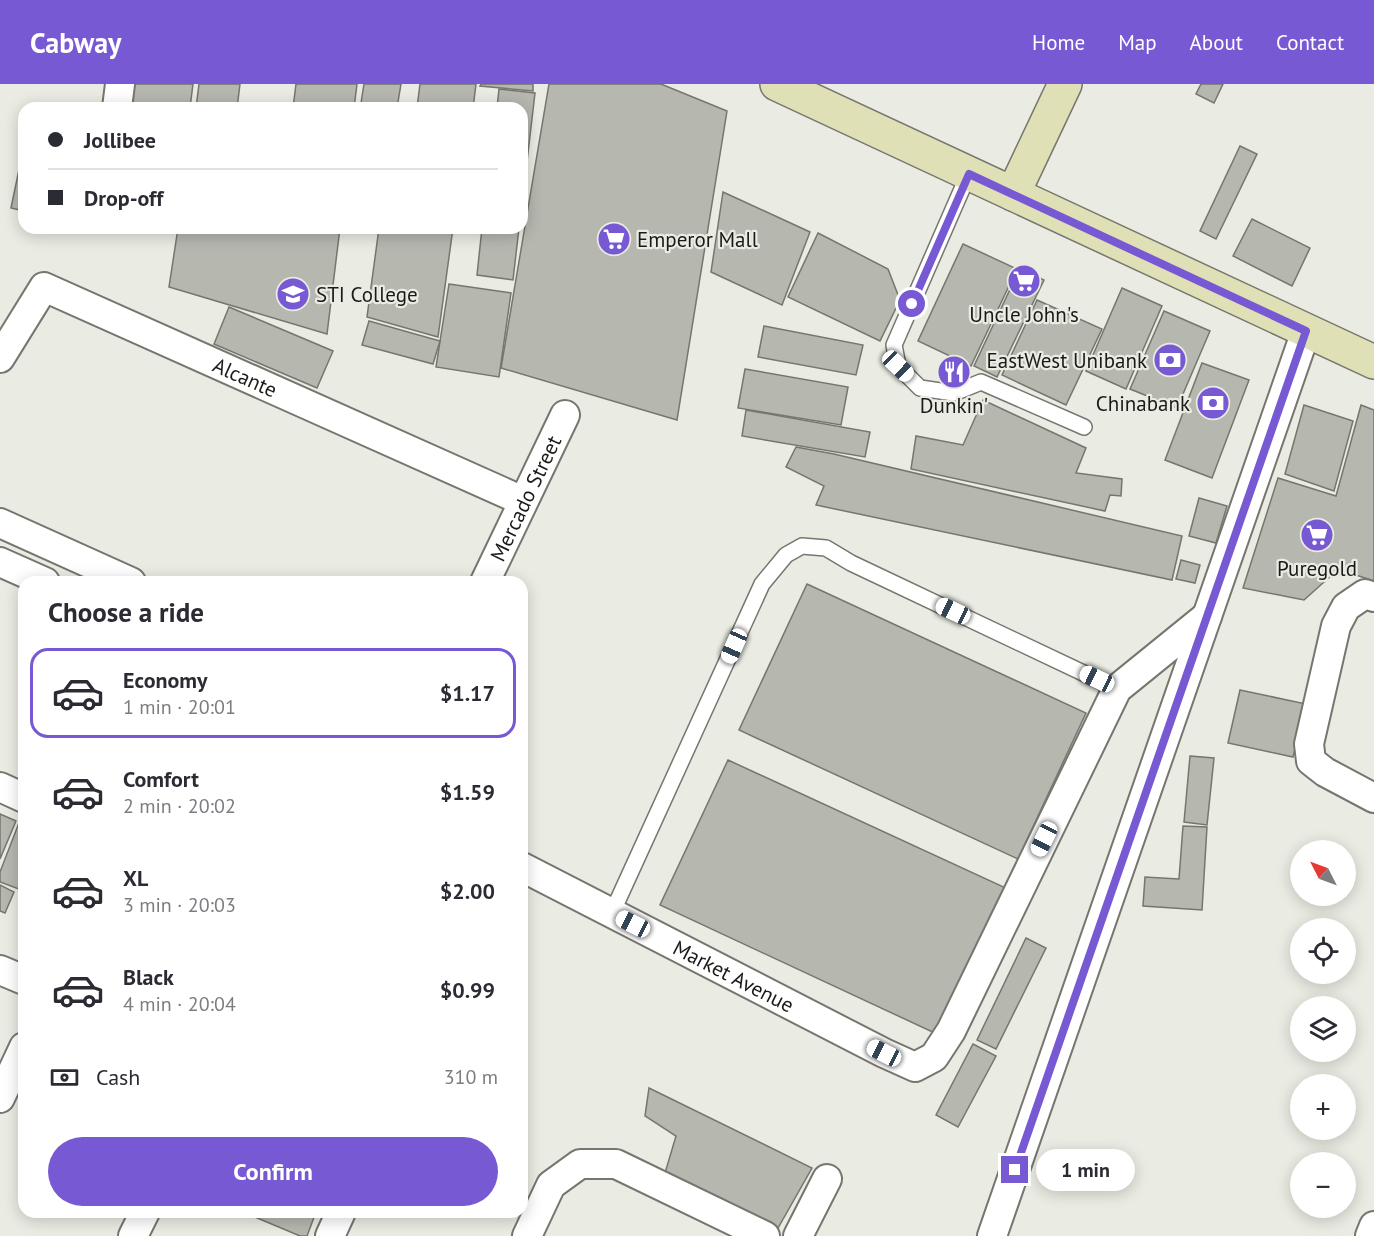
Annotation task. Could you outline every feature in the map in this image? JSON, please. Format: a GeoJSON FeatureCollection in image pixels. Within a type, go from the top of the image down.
{"type":"FeatureCollection","features":[{"type":"Feature","properties":{"kind":"main road"},"geometry":{"type":"LineString","coordinates":[[777,84],[1374,362]]}},
{"type":"Feature","properties":{"kind":"main road"},"geometry":{"type":"LineString","coordinates":[[1013,194],[1065,84]]}},
{"type":"Feature","properties":{"kind":"street"},"geometry":{"type":"LineString","coordinates":[[118,102],[120,84]]}},
{"type":"Feature","properties":{"kind":"street","name":"Alcante"},"geometry":{"type":"LineString","coordinates":[[0,358],[44,287],[523,501]]}},
{"type":"Feature","properties":{"kind":"street"},"geometry":{"type":"LineString","coordinates":[[992,1236],[1306,331]]}},
{"type":"Feature","properties":{"kind":"street","name":"Mercado Street"},"geometry":{"type":"LineString","coordinates":[[488,576],[566,415]]}},
{"type":"Feature","properties":{"kind":"street"},"geometry":{"type":"LineString","coordinates":[[0,523],[118,576]]}},
{"type":"Feature","properties":{"kind":"street"},"geometry":{"type":"LineString","coordinates":[[0,562],[32,576]]}},
{"type":"Feature","properties":{"kind":"street"},"geometry":{"type":"LineString","coordinates":[[1374,597],[1365,594],[1346,607],[1336,626],[1309,744],[1311,761],[1325,772],[1374,798]]}},
{"type":"Feature","properties":{"kind":"street"},"geometry":{"type":"LineString","coordinates":[[1117,689],[1207,616]]}},
{"type":"Feature","properties":{"kind":"street","name":"Market Avenue"},"geometry":{"type":"LineString","coordinates":[[528,870],[915,1067],[934,1057],[951,1031],[1117,689]]}},
{"type":"Feature","properties":{"kind":"street"},"geometry":{"type":"LineString","coordinates":[[0,787],[18,795]]}},
{"type":"Feature","properties":{"kind":"street"},"geometry":{"type":"LineString","coordinates":[[0,970],[18,978]]}},
{"type":"Feature","properties":{"kind":"street"},"geometry":{"type":"LineString","coordinates":[[0,1098],[18,1060]]}},
{"type":"Feature","properties":{"kind":"street"},"geometry":{"type":"LineString","coordinates":[[527,1236],[551,1185],[580,1164],[616,1164],[765,1236]]}},
{"type":"Feature","properties":{"kind":"street"},"geometry":{"type":"LineString","coordinates":[[798,1236],[827,1179]]}},
{"type":"Feature","properties":{"kind":"street"},"geometry":{"type":"LineString","coordinates":[[133,1236],[142,1218]]}},
{"type":"Feature","properties":{"kind":"street"},"geometry":{"type":"LineString","coordinates":[[330,1236],[338,1218]]}},
{"type":"Feature","properties":{"kind":"street"},"geometry":{"type":"LineString","coordinates":[[1370,1236],[1374,1226]]}},
{"type":"Feature","properties":{"kind":"lane"},"geometry":{"type":"LineString","coordinates":[[969,174],[894,345],[898,366],[920,388],[954,393],[981,382],[1084,427]]}},
{"type":"Feature","properties":{"kind":"lane"},"geometry":{"type":"LineString","coordinates":[[612,913],[762,584],[786,555],[802,546],[826,548],[851,563],[1117,689]]}},
{"type":"Feature","properties":{"kind":"building"},"geometry":{"type":"Polygon","coordinates":[[[132,84],[193,84],[191,102],[129,102],[132,84]]]}},
{"type":"Feature","properties":{"kind":"building"},"geometry":{"type":"Polygon","coordinates":[[[199,84],[240,84],[238,102],[197,102],[199,84]]]}},
{"type":"Feature","properties":{"kind":"building"},"geometry":{"type":"Polygon","coordinates":[[[296,84],[357,84],[355,102],[294,102],[296,84]]]}},
{"type":"Feature","properties":{"kind":"building"},"geometry":{"type":"Polygon","coordinates":[[[364,84],[401,84],[398,102],[361,102],[364,84]]]}},
{"type":"Feature","properties":{"kind":"building"},"geometry":{"type":"Polygon","coordinates":[[[420,84],[476,84],[474,102],[418,102],[420,84]]]}},
{"type":"Feature","properties":{"kind":"building"},"geometry":{"type":"Polygon","coordinates":[[[481,84],[533,84],[533,91],[480,86],[481,84]]]}},
{"type":"Feature","properties":{"kind":"building","name":"Emperor Mall"},"geometry":{"type":"Polygon","coordinates":[[[549,84],[661,84],[727,111],[677,420],[501,368],[524,234],[528,234],[528,208],[549,84]]]}},
{"type":"Feature","properties":{"kind":"building"},"geometry":{"type":"Polygon","coordinates":[[[1201,84],[1223,84],[1214,103],[1196,94],[1201,84]]]}},
{"type":"Feature","properties":{"kind":"building"},"geometry":{"type":"Polygon","coordinates":[[[499,89],[535,93],[528,153],[528,102],[498,102],[499,89]]]}},
{"type":"Feature","properties":{"kind":"building"},"geometry":{"type":"Polygon","coordinates":[[[1240,146],[1257,154],[1216,239],[1200,231],[1240,146]]]}},
{"type":"Feature","properties":{"kind":"building"},"geometry":{"type":"Polygon","coordinates":[[[18,174],[18,210],[11,208],[18,174]]]}},
{"type":"Feature","properties":{"kind":"building"},"geometry":{"type":"Polygon","coordinates":[[[723,192],[810,232],[782,305],[711,272],[723,192]]]}},
{"type":"Feature","properties":{"kind":"building"},"geometry":{"type":"Polygon","coordinates":[[[1252,219],[1310,248],[1292,286],[1233,256],[1252,219]]]}},
{"type":"Feature","properties":{"kind":"building"},"geometry":{"type":"Polygon","coordinates":[[[818,233],[888,269],[900,300],[880,341],[788,297],[818,233]]]}},
{"type":"Feature","properties":{"kind":"building","name":"STI College"},"geometry":{"type":"Polygon","coordinates":[[[177,234],[339,234],[327,334],[169,287],[177,234]]]}},
{"type":"Feature","properties":{"kind":"building"},"geometry":{"type":"Polygon","coordinates":[[[378,234],[452,234],[438,337],[367,317],[378,234]]]}},
{"type":"Feature","properties":{"kind":"building"},"geometry":{"type":"Polygon","coordinates":[[[481,234],[518,234],[513,280],[477,275],[481,234]]]}},
{"type":"Feature","properties":{"kind":"building"},"geometry":{"type":"Polygon","coordinates":[[[963,244],[1017,269],[971,366],[918,341],[963,244]]]}},
{"type":"Feature","properties":{"kind":"building"},"geometry":{"type":"Polygon","coordinates":[[[1020,268],[1044,280],[997,377],[974,366],[1020,268]]]}},
{"type":"Feature","properties":{"kind":"building"},"geometry":{"type":"Polygon","coordinates":[[[449,284],[511,293],[499,377],[436,367],[449,284]]]}},
{"type":"Feature","properties":{"kind":"building"},"geometry":{"type":"Polygon","coordinates":[[[1122,288],[1162,306],[1126,389],[1086,371],[1122,288]]]}},
{"type":"Feature","properties":{"kind":"building"},"geometry":{"type":"Polygon","coordinates":[[[1037,300],[1102,329],[1066,405],[1002,375],[1037,300]]]}},
{"type":"Feature","properties":{"kind":"building"},"geometry":{"type":"Polygon","coordinates":[[[229,307],[333,351],[317,388],[214,344],[229,307]]]}},
{"type":"Feature","properties":{"kind":"building","name":"EastWest Unibank"},"geometry":{"type":"Polygon","coordinates":[[[1164,311],[1210,331],[1177,408],[1130,389],[1164,311]]]}},
{"type":"Feature","properties":{"kind":"building"},"geometry":{"type":"Polygon","coordinates":[[[369,321],[440,341],[433,364],[362,345],[369,321]]]}},
{"type":"Feature","properties":{"kind":"building"},"geometry":{"type":"Polygon","coordinates":[[[764,326],[863,345],[856,375],[758,357],[764,326]]]}},
{"type":"Feature","properties":{"kind":"building"},"geometry":{"type":"Polygon","coordinates":[[[1202,363],[1249,380],[1212,478],[1165,460],[1202,363]]]}},
{"type":"Feature","properties":{"kind":"building"},"geometry":{"type":"Polygon","coordinates":[[[745,369],[848,387],[841,425],[738,408],[745,369]]]}},
{"type":"Feature","properties":{"kind":"building"},"geometry":{"type":"Polygon","coordinates":[[[983,400],[1086,448],[1076,473],[1122,479],[1121,496],[1110,495],[1105,511],[911,469],[916,436],[963,445],[983,400]]]}},
{"type":"Feature","properties":{"kind":"building"},"geometry":{"type":"Polygon","coordinates":[[[1304,405],[1353,421],[1334,491],[1285,474],[1304,405]]]}},
{"type":"Feature","properties":{"kind":"building","name":"Puregold"},"geometry":{"type":"Polygon","coordinates":[[[1361,405],[1374,410],[1374,581],[1359,576],[1333,574],[1304,600],[1243,588],[1278,478],[1336,496],[1361,405]]]}},
{"type":"Feature","properties":{"kind":"building"},"geometry":{"type":"Polygon","coordinates":[[[746,410],[870,432],[865,457],[742,436],[746,410]]]}},
{"type":"Feature","properties":{"kind":"building"},"geometry":{"type":"Polygon","coordinates":[[[796,447],[1182,536],[1172,580],[816,505],[824,486],[786,467],[796,447]]]}},
{"type":"Feature","properties":{"kind":"building"},"geometry":{"type":"Polygon","coordinates":[[[1199,498],[1227,506],[1216,543],[1189,536],[1199,498]]]}},
{"type":"Feature","properties":{"kind":"building"},"geometry":{"type":"Polygon","coordinates":[[[1181,560],[1200,565],[1195,583],[1176,579],[1181,560]]]}},
{"type":"Feature","properties":{"kind":"building"},"geometry":{"type":"Polygon","coordinates":[[[807,584],[1086,713],[1018,859],[739,730],[807,584]]]}},
{"type":"Feature","properties":{"kind":"building"},"geometry":{"type":"Polygon","coordinates":[[[1240,690],[1306,704],[1293,757],[1228,743],[1240,690]]]}},
{"type":"Feature","properties":{"kind":"building"},"geometry":{"type":"Polygon","coordinates":[[[1190,756],[1214,758],[1207,825],[1184,822],[1190,756]]]}},
{"type":"Feature","properties":{"kind":"building"},"geometry":{"type":"Polygon","coordinates":[[[728,760],[1008,889],[939,1035],[660,905],[728,760]]]}},
{"type":"Feature","properties":{"kind":"building"},"geometry":{"type":"Polygon","coordinates":[[[0,814],[16,821],[0,859],[0,814]]]}},
{"type":"Feature","properties":{"kind":"building"},"geometry":{"type":"Polygon","coordinates":[[[18,825],[18,889],[0,882],[0,872],[18,825]]]}},
{"type":"Feature","properties":{"kind":"building"},"geometry":{"type":"Polygon","coordinates":[[[1183,826],[1207,827],[1202,910],[1143,906],[1145,877],[1179,879],[1183,826]]]}},
{"type":"Feature","properties":{"kind":"building"},"geometry":{"type":"Polygon","coordinates":[[[0,885],[14,892],[5,913],[0,911],[0,885]]]}},
{"type":"Feature","properties":{"kind":"building"},"geometry":{"type":"Polygon","coordinates":[[[1026,938],[1046,948],[996,1049],[977,1040],[1026,938]]]}},
{"type":"Feature","properties":{"kind":"building"},"geometry":{"type":"Polygon","coordinates":[[[973,1044],[996,1056],[958,1127],[936,1115],[973,1044]]]}},
{"type":"Feature","properties":{"kind":"building"},"geometry":{"type":"Polygon","coordinates":[[[649,1088],[812,1168],[778,1228],[665,1173],[676,1136],[645,1116],[649,1088]]]}},
{"type":"Feature","properties":{"kind":"building"},"geometry":{"type":"Polygon","coordinates":[[[257,1218],[314,1218],[307,1236],[300,1236],[257,1218]]]}},
{"type":"Feature","properties":{"kind":"place","name":"Emperor Mall"},"geometry":{"type":"Point","coordinates":[614,239]}},
{"type":"Feature","properties":{"kind":"place","name":"Uncle John's"},"geometry":{"type":"Point","coordinates":[1024,281]}},
{"type":"Feature","properties":{"kind":"place","name":"STI College"},"geometry":{"type":"Point","coordinates":[293,294]}},
{"type":"Feature","properties":{"kind":"place","name":"EastWest Unibank"},"geometry":{"type":"Point","coordinates":[1170,360]}},
{"type":"Feature","properties":{"kind":"place","name":"Dunkin'"},"geometry":{"type":"Point","coordinates":[954,372]}},
{"type":"Feature","properties":{"kind":"place","name":"Chinabank"},"geometry":{"type":"Point","coordinates":[1213,403]}},
{"type":"Feature","properties":{"kind":"place","name":"Puregold"},"geometry":{"type":"Point","coordinates":[1317,535]}},
{"type":"Feature","properties":{"kind":"route"},"geometry":{"type":"LineString","coordinates":[[912,304],[969,174],[1306,331],[1015,1170]]}}]}
